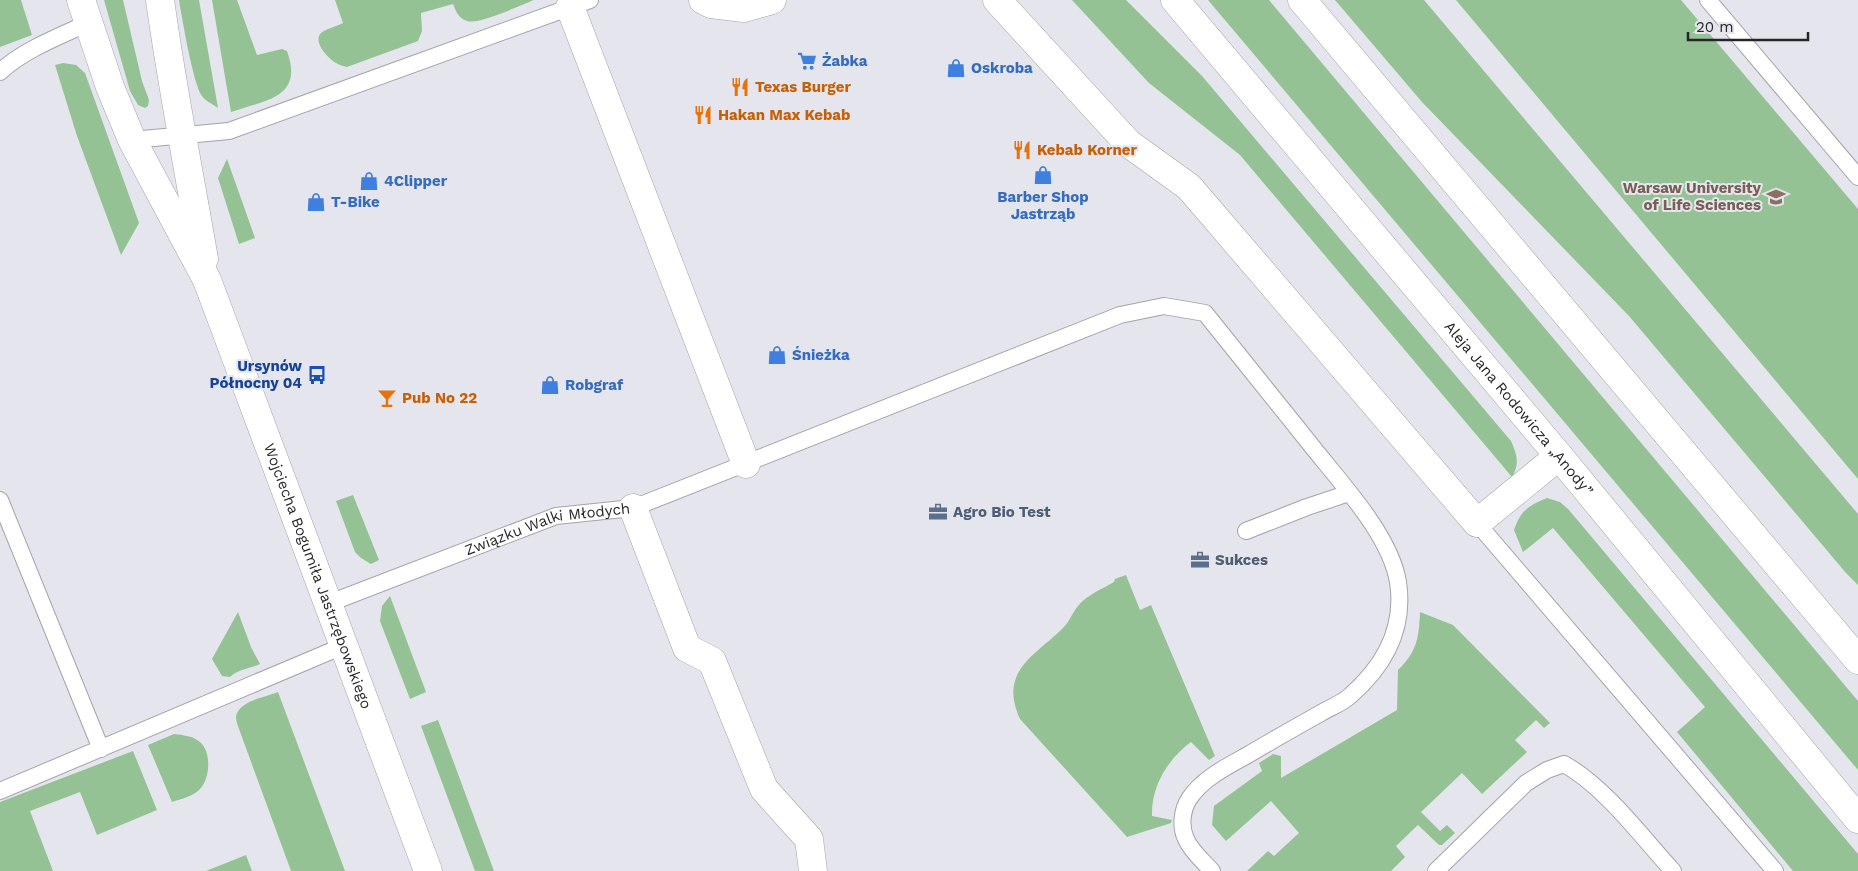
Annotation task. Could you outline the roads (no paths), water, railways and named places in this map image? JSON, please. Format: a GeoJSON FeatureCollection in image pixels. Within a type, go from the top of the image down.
{"type":"FeatureCollection","features":[{"type":"Feature","properties":{"kind":"street","name":"Wojciecha Bogumiła Jastrzębowskiego"},"geometry":{"type":"LineString","coordinates":[[160,0],[168,60],[183,135],[207,280]]}},
{"type":"Feature","properties":{"kind":"street"},"geometry":{"type":"LineString","coordinates":[[703,0],[711,4],[744,8],[772,0]]}},
{"type":"Feature","properties":{"kind":"street"},"geometry":{"type":"LineString","coordinates":[[997,0],[1128,143],[1189,188],[1477,523],[1559,456]]}},
{"type":"Feature","properties":{"kind":"street","name":"Aleja Jana Rodowicza „Anody”"},"geometry":{"type":"LineString","coordinates":[[1174,0],[1559,456],[1858,819]]}},
{"type":"Feature","properties":{"kind":"street"},"geometry":{"type":"LineString","coordinates":[[1302,0],[1847,633],[1858,660]]}},
{"type":"Feature","properties":{"kind":"street"},"geometry":{"type":"LineString","coordinates":[[580,4],[746,464]]}},
{"type":"Feature","properties":{"kind":"street","name":"Wojciecha Bogumiła Jastrzębowskiego"},"geometry":{"type":"LineString","coordinates":[[85,11],[120,114],[207,280],[428,871]]}},
{"type":"Feature","properties":{"kind":"street","name":"Związku Walki Młodych"},"geometry":{"type":"LineString","coordinates":[[633,508],[687,648],[712,661],[764,790],[809,839],[813,871]]}},
{"type":"Feature","properties":{"kind":"lane"},"geometry":{"type":"LineString","coordinates":[[1708,0],[1858,178]]}},
{"type":"Feature","properties":{"kind":"lane"},"geometry":{"type":"LineString","coordinates":[[132,140],[229,131],[580,4]]}},
{"type":"Feature","properties":{"kind":"lane"},"geometry":{"type":"LineString","coordinates":[[0,72],[6,66],[42,45],[85,11]]}},
{"type":"Feature","properties":{"kind":"lane"},"geometry":{"type":"LineString","coordinates":[[633,508],[1120,315],[1164,306],[1205,313],[1349,493],[1380,535],[1394,566],[1398,580],[1400,601],[1397,626],[1392,642],[1369,677],[1350,697],[1220,771],[1197,789],[1188,800],[1183,812],[1182,825],[1185,838],[1192,849],[1212,871]]}},
{"type":"Feature","properties":{"kind":"lane"},"geometry":{"type":"LineString","coordinates":[[1246,531],[1349,493]]}},
{"type":"Feature","properties":{"kind":"lane"},"geometry":{"type":"LineString","coordinates":[[0,500],[101,749]]}},
{"type":"Feature","properties":{"kind":"lane","name":"Związku Walki Młodych"},"geometry":{"type":"LineString","coordinates":[[327,604],[556,516],[633,508]]}},
{"type":"Feature","properties":{"kind":"lane"},"geometry":{"type":"LineString","coordinates":[[1477,523],[1775,871]]}},
{"type":"Feature","properties":{"kind":"lane"},"geometry":{"type":"LineString","coordinates":[[0,791],[343,646]]}},
{"type":"Feature","properties":{"kind":"lane"},"geometry":{"type":"LineString","coordinates":[[1436,871],[1526,783],[1547,770],[1564,764],[1580,773],[1596,786],[1673,871]]}},
{"type":"Feature","properties":{"kind":"place","name":"Żabka"},"geometry":{"type":"Point","coordinates":[807,61]}},
{"type":"Feature","properties":{"kind":"place","name":"Oskroba"},"geometry":{"type":"Point","coordinates":[956,68]}},
{"type":"Feature","properties":{"kind":"place","name":"Texas Burger"},"geometry":{"type":"Point","coordinates":[740,87]}},
{"type":"Feature","properties":{"kind":"place","name":"Hakan Max Kebab"},"geometry":{"type":"Point","coordinates":[703,115]}},
{"type":"Feature","properties":{"kind":"place","name":"Kebab Korner"},"geometry":{"type":"Point","coordinates":[1022,150]}},
{"type":"Feature","properties":{"kind":"place","name":"Barber Shop Jastrząb"},"geometry":{"type":"Point","coordinates":[1043,175]}},
{"type":"Feature","properties":{"kind":"place","name":"4Clipper"},"geometry":{"type":"Point","coordinates":[369,181]}},
{"type":"Feature","properties":{"kind":"place","name":"Warsaw University of Life Sciences"},"geometry":{"type":"Point","coordinates":[1776,197]}},
{"type":"Feature","properties":{"kind":"place","name":"T-Bike"},"geometry":{"type":"Point","coordinates":[316,202]}},
{"type":"Feature","properties":{"kind":"place","name":"Śnieżka"},"geometry":{"type":"Point","coordinates":[777,355]}},
{"type":"Feature","properties":{"kind":"place","name":"Ursynów Północny 04"},"geometry":{"type":"Point","coordinates":[317,375]}},
{"type":"Feature","properties":{"kind":"place","name":"Robgraf"},"geometry":{"type":"Point","coordinates":[550,385]}},
{"type":"Feature","properties":{"kind":"place","name":"Pub No 22"},"geometry":{"type":"Point","coordinates":[387,398]}},
{"type":"Feature","properties":{"kind":"place","name":"Agro Bio Test"},"geometry":{"type":"Point","coordinates":[938,512]}},
{"type":"Feature","properties":{"kind":"place","name":"Sukces"},"geometry":{"type":"Point","coordinates":[1200,560]}}]}
